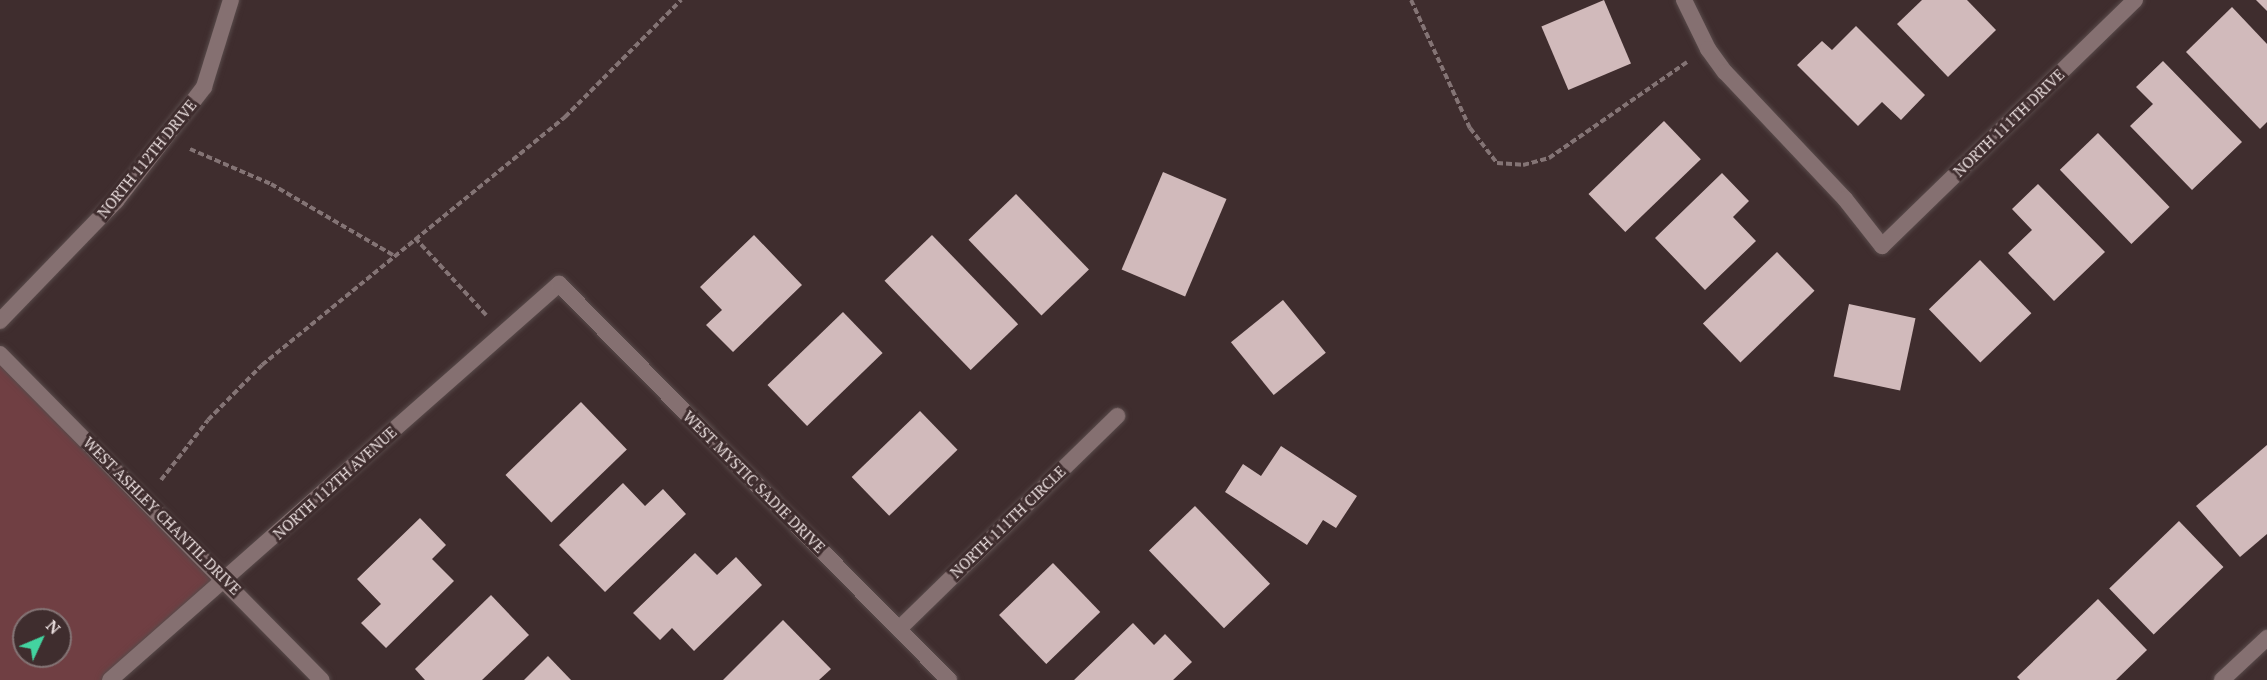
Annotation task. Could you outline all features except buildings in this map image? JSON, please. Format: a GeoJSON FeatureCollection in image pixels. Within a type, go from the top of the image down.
{"type":"FeatureCollection","features":[{"type":"Feature","properties":{"kind":"street","name":"NORTH 112TH DRIVE"},"geometry":{"type":"LineString","coordinates":[[0,321],[116,201],[204,87],[231,0]]}},
{"type":"Feature","properties":{"kind":"street"},"geometry":{"type":"LineString","coordinates":[[1684,0],[1708,49]]}},
{"type":"Feature","properties":{"kind":"street","name":"NORTH 111TH DRIVE"},"geometry":{"type":"LineString","coordinates":[[1708,49],[1744,96],[1845,199],[1882,246],[2135,0]]}},
{"type":"Feature","properties":{"kind":"street","name":"NORTH 112TH AVENUE"},"geometry":{"type":"LineString","coordinates":[[110,680],[560,284]]}},
{"type":"Feature","properties":{"kind":"street","name":"WEST MYSTIC SADIE DRIVE"},"geometry":{"type":"LineString","coordinates":[[560,284],[949,680]]}},
{"type":"Feature","properties":{"kind":"street","name":"WEST ASHLEY CHANTIL DRIVE"},"geometry":{"type":"LineString","coordinates":[[0,354],[226,580],[322,680]]}},
{"type":"Feature","properties":{"kind":"street","name":"NORTH 111TH CIRCLE"},"geometry":{"type":"LineString","coordinates":[[899,629],[1117,416]]}},
{"type":"Feature","properties":{"kind":"street"},"geometry":{"type":"LineString","coordinates":[[2223,680],[2267,638]]}},
{"type":"Feature","properties":{"kind":"path"},"geometry":{"type":"LineString","coordinates":[[145,499],[208,420],[262,365],[393,255],[565,117],[681,0]]}},
{"type":"Feature","properties":{"kind":"path"},"geometry":{"type":"LineString","coordinates":[[1412,0],[1470,128],[1497,163],[1523,165],[1549,158],[1646,87],[1708,49]]}},
{"type":"Feature","properties":{"kind":"path"},"geometry":{"type":"LineString","coordinates":[[168,134],[202,157],[271,184],[393,255]]}},
{"type":"Feature","properties":{"kind":"path"},"geometry":{"type":"LineString","coordinates":[[415,238],[504,334]]}},
{"type":"Feature","properties":{"kind":"shaded area"},"geometry":{"type":"Polygon","coordinates":[[[0,354],[226,580],[110,680],[0,680],[0,354]]]}}]}
